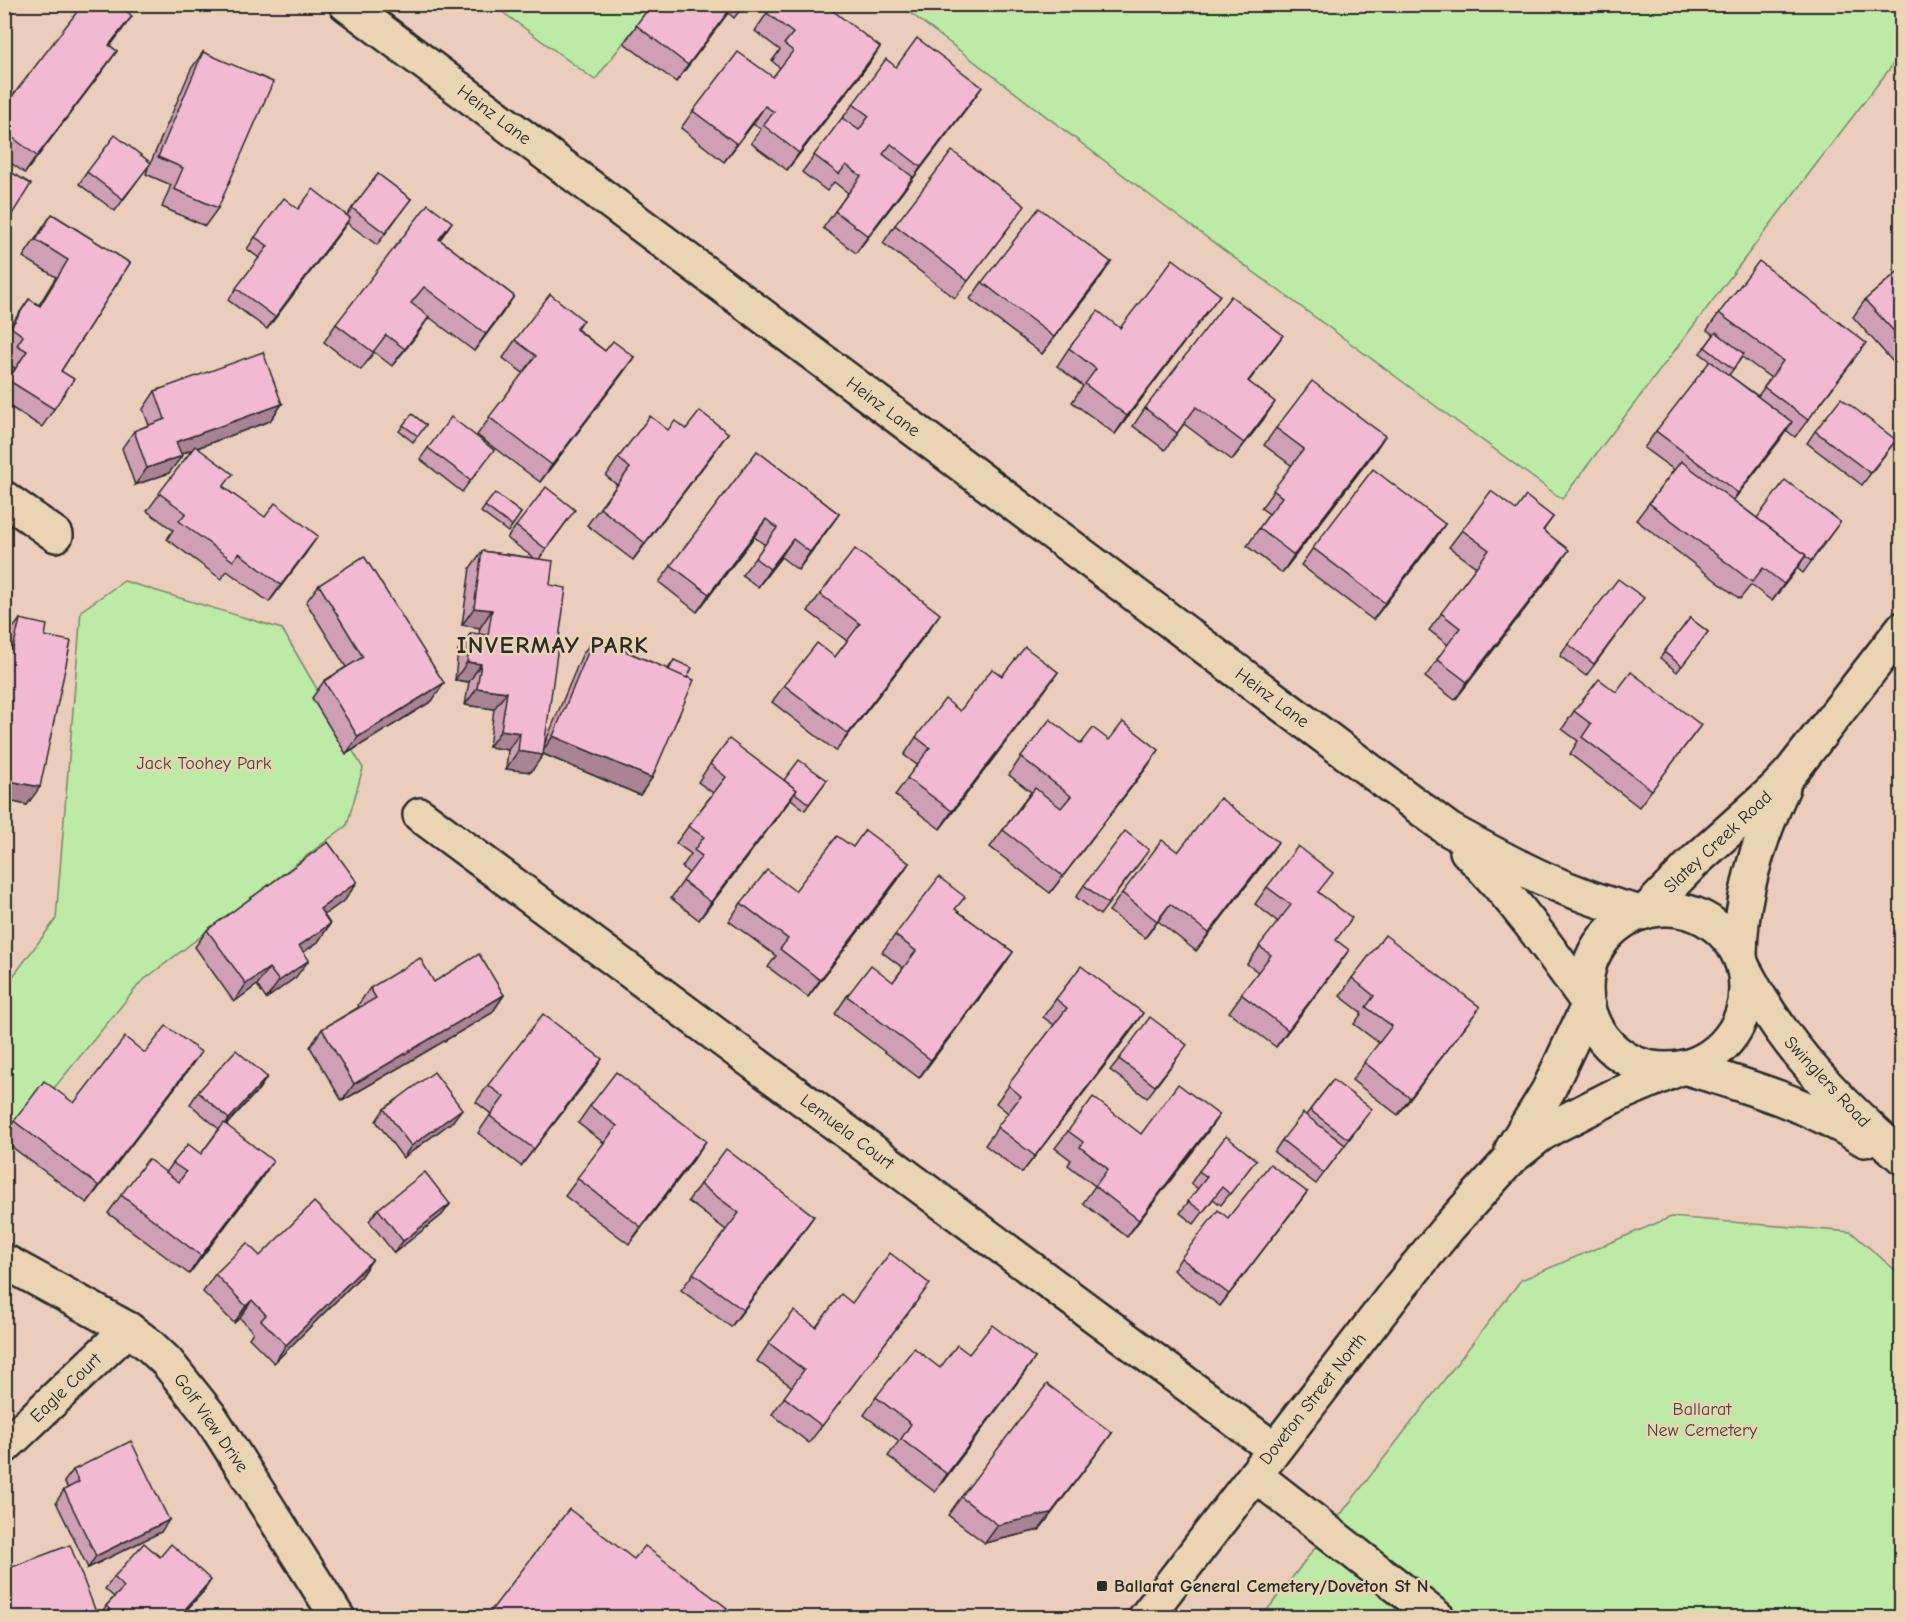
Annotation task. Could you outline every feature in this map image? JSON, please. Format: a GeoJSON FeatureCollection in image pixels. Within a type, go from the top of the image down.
{"type":"FeatureCollection","features":[{"type":"Feature","properties":{"kind":"street","name":"Heinz Lane"},"geometry":{"type":"LineString","coordinates":[[346,4],[1448,829],[1540,879],[1585,897],[1643,912]]}},
{"type":"Feature","properties":{"kind":"street"},"geometry":{"type":"LineString","coordinates":[[4,498],[56,535]]}},
{"type":"Feature","properties":{"kind":"street","name":"Slatey Creek Road"},"geometry":{"type":"LineString","coordinates":[[1643,912],[1791,772],[1902,629]]}},
{"type":"Feature","properties":{"kind":"street","name":"Slatey Creek Road"},"geometry":{"type":"LineString","coordinates":[[1742,963],[1740,926],[1746,893],[1767,827],[1791,772]]}},
{"type":"Feature","properties":{"kind":"street","name":"Heinz Lane"},"geometry":{"type":"LineString","coordinates":[[1421,809],[1454,837],[1495,881],[1547,946],[1587,1003]]}},
{"type":"Feature","properties":{"kind":"street","name":"Lemuela Court"},"geometry":{"type":"LineString","coordinates":[[420,815],[1265,1462],[1438,1617]]}},
{"type":"Feature","properties":{"kind":"street"},"geometry":{"type":"LineString","coordinates":[[1676,910],[1709,921],[1727,936],[1742,963],[1746,996],[1744,1009],[1733,1033],[1715,1053],[1704,1060],[1681,1068],[1652,1068],[1626,1059],[1616,1052],[1598,1031],[1587,1003],[1588,972],[1596,950],[1611,931],[1643,912],[1676,910]]}},
{"type":"Feature","properties":{"kind":"street","name":"Swinglers Road"},"geometry":{"type":"LineString","coordinates":[[1742,963],[1783,1035],[1803,1060],[1902,1157]]}},
{"type":"Feature","properties":{"kind":"street","name":"Doveton Street North"},"geometry":{"type":"LineString","coordinates":[[1486,1184],[1519,1138],[1548,1091],[1587,1003]]}},
{"type":"Feature","properties":{"kind":"street","name":"Swinglers Road"},"geometry":{"type":"LineString","coordinates":[[1681,1068],[1755,1088],[1803,1107],[1859,1136],[1902,1164]]}},
{"type":"Feature","properties":{"kind":"street","name":"Doveton Street North"},"geometry":{"type":"LineString","coordinates":[[1145,1617],[1399,1288],[1486,1184],[1511,1158],[1540,1135],[1612,1097],[1681,1068]]}},
{"type":"Feature","properties":{"kind":"street","name":"Golf View Drive"},"geometry":{"type":"LineString","coordinates":[[4,1261],[128,1329],[158,1353],[197,1398],[338,1617]]}},
{"type":"Feature","properties":{"kind":"street","name":"Eagle Court"},"geometry":{"type":"LineString","coordinates":[[4,1447],[128,1329]]}},
{"type":"Feature","properties":{"kind":"green space"},"geometry":{"type":"Polygon","coordinates":[[[493,5],[652,5],[595,80],[493,5]]]}},
{"type":"Feature","properties":{"kind":"green space"},"geometry":{"type":"Polygon","coordinates":[[[900,5],[1901,5],[1901,54],[1562,499],[1164,206],[900,5]]]}},
{"type":"Feature","properties":{"kind":"green space","name":"Jack Toohey Park"},"geometry":{"type":"Polygon","coordinates":[[[124,581],[282,629],[363,768],[347,825],[141,982],[5,1148],[5,987],[56,919],[81,611],[124,581]]]}},
{"type":"Feature","properties":{"kind":"green space","name":"Ballarat New Cemetery"},"geometry":{"type":"Polygon","coordinates":[[[1671,1217],[1851,1232],[1901,1275],[1901,1617],[1261,1618],[1521,1280],[1671,1217]]]}},
{"type":"Feature","properties":{"kind":"building"},"geometry":{"type":"Polygon","coordinates":[[[83,4],[118,4],[132,16],[109,45],[117,51],[37,156],[4,131],[4,107],[83,4]]]}},
{"type":"Feature","properties":{"kind":"building"},"geometry":{"type":"Polygon","coordinates":[[[652,4],[734,4],[688,65],[636,25],[652,4]]]}},
{"type":"Feature","properties":{"kind":"building"},"geometry":{"type":"Polygon","coordinates":[[[774,4],[824,4],[880,47],[799,153],[763,125],[774,112],[765,106],[737,144],[693,111],[738,52],[773,77],[793,51],[784,44],[793,33],[767,13],[774,4]]]}},
{"type":"Feature","properties":{"kind":"building"},"geometry":{"type":"Polygon","coordinates":[[[917,38],[982,87],[921,167],[891,144],[883,154],[913,177],[868,236],[835,211],[861,176],[846,165],[839,174],[814,155],[842,118],[859,130],[869,116],[853,104],[886,59],[896,67],[917,38]]]}},
{"type":"Feature","properties":{"kind":"building"},"geometry":{"type":"Polygon","coordinates":[[[203,52],[273,82],[218,208],[174,189],[183,168],[158,157],[203,52]]]}},
{"type":"Feature","properties":{"kind":"building"},"geometry":{"type":"Polygon","coordinates":[[[115,135],[151,163],[123,199],[87,172],[115,135]]]}},
{"type":"Feature","properties":{"kind":"building"},"geometry":{"type":"Polygon","coordinates":[[[952,151],[1025,206],[968,281],[895,225],[952,151]]]}},
{"type":"Feature","properties":{"kind":"building"},"geometry":{"type":"Polygon","coordinates":[[[4,168],[31,184],[4,227],[4,168]]]}},
{"type":"Feature","properties":{"kind":"building"},"geometry":{"type":"Polygon","coordinates":[[[378,174],[411,199],[385,233],[352,208],[378,174]]]}},
{"type":"Feature","properties":{"kind":"building"},"geometry":{"type":"Polygon","coordinates":[[[313,189],[350,218],[275,317],[236,288],[268,246],[255,237],[284,198],[298,209],[313,189]]]}},
{"type":"Feature","properties":{"kind":"building"},"geometry":{"type":"Polygon","coordinates":[[[428,204],[452,222],[439,239],[514,296],[486,334],[424,287],[411,303],[429,317],[405,349],[386,335],[373,352],[336,324],[428,204]]]}},
{"type":"Feature","properties":{"kind":"building"},"geometry":{"type":"Polygon","coordinates":[[[1039,208],[1111,262],[1054,337],[982,282],[1039,208]]]}},
{"type":"Feature","properties":{"kind":"building"},"geometry":{"type":"Polygon","coordinates":[[[52,214],[130,263],[61,371],[74,379],[54,409],[8,380],[27,351],[17,345],[23,336],[11,327],[29,299],[40,306],[68,260],[36,240],[52,214]]]}},
{"type":"Feature","properties":{"kind":"building"},"geometry":{"type":"Polygon","coordinates":[[[1173,259],[1220,295],[1127,416],[1085,384],[1096,369],[1069,348],[1098,311],[1120,328],[1173,259]]]}},
{"type":"Feature","properties":{"kind":"building"},"geometry":{"type":"Polygon","coordinates":[[[1759,261],[1866,343],[1808,420],[1764,387],[1783,361],[1719,313],[1759,261]]]}},
{"type":"Feature","properties":{"kind":"building"},"geometry":{"type":"Polygon","coordinates":[[[1902,268],[1902,340],[1865,300],[1902,268]]]}},
{"type":"Feature","properties":{"kind":"building"},"geometry":{"type":"Polygon","coordinates":[[[550,294],[583,320],[576,329],[605,351],[613,341],[634,357],[552,465],[489,417],[536,356],[515,340],[550,294]]]}},
{"type":"Feature","properties":{"kind":"building"},"geometry":{"type":"Polygon","coordinates":[[[1231,296],[1283,335],[1248,381],[1275,402],[1244,443],[1196,407],[1177,433],[1145,408],[1231,296]]]}},
{"type":"Feature","properties":{"kind":"building"},"geometry":{"type":"Polygon","coordinates":[[[1716,332],[1744,354],[1733,369],[1705,347],[1716,332]]]}},
{"type":"Feature","properties":{"kind":"building"},"geometry":{"type":"Polygon","coordinates":[[[263,352],[282,404],[176,442],[182,456],[147,468],[134,431],[165,419],[155,391],[263,352]]]}},
{"type":"Feature","properties":{"kind":"building"},"geometry":{"type":"Polygon","coordinates":[[[1710,361],[1792,422],[1738,493],[1656,431],[1710,361]]]}},
{"type":"Feature","properties":{"kind":"building"},"geometry":{"type":"Polygon","coordinates":[[[1312,381],[1385,436],[1294,555],[1259,528],[1282,497],[1273,490],[1304,449],[1276,428],[1312,381]]]}},
{"type":"Feature","properties":{"kind":"building"},"geometry":{"type":"Polygon","coordinates":[[[1841,398],[1896,440],[1870,473],[1815,431],[1841,398]]]}},
{"type":"Feature","properties":{"kind":"building"},"geometry":{"type":"Polygon","coordinates":[[[700,411],[728,433],[645,543],[600,508],[630,468],[618,458],[650,416],[668,430],[675,421],[686,429],[700,411]]]}},
{"type":"Feature","properties":{"kind":"building"},"geometry":{"type":"Polygon","coordinates":[[[412,414],[426,425],[418,436],[403,425],[412,414]]]}},
{"type":"Feature","properties":{"kind":"building"},"geometry":{"type":"Polygon","coordinates":[[[451,417],[494,450],[471,480],[428,448],[451,417]]]}},
{"type":"Feature","properties":{"kind":"building"},"geometry":{"type":"Polygon","coordinates":[[[195,446],[233,474],[223,487],[265,517],[275,503],[318,536],[281,585],[239,553],[233,561],[179,521],[186,513],[159,493],[195,446]]]}},
{"type":"Feature","properties":{"kind":"building"},"geometry":{"type":"Polygon","coordinates":[[[757,451],[839,514],[810,552],[793,539],[770,569],[755,558],[777,528],[766,519],[709,594],[671,565],[757,451]]]}},
{"type":"Feature","properties":{"kind":"building"},"geometry":{"type":"Polygon","coordinates":[[[1681,461],[1806,555],[1784,584],[1763,568],[1752,582],[1649,503],[1681,461]]]}},
{"type":"Feature","properties":{"kind":"building"},"geometry":{"type":"Polygon","coordinates":[[[1373,469],[1445,524],[1385,603],[1313,548],[1373,469]]]}},
{"type":"Feature","properties":{"kind":"building"},"geometry":{"type":"Polygon","coordinates":[[[1785,480],[1840,522],[1811,561],[1757,518],[1785,480]]]}},
{"type":"Feature","properties":{"kind":"building"},"geometry":{"type":"Polygon","coordinates":[[[546,487],[575,510],[546,549],[516,526],[546,487]]]}},
{"type":"Feature","properties":{"kind":"building"},"geometry":{"type":"Polygon","coordinates":[[[1491,491],[1516,510],[1526,496],[1553,517],[1543,530],[1569,550],[1467,682],[1437,659],[1460,628],[1441,613],[1489,550],[1462,530],[1491,491]]]}},
{"type":"Feature","properties":{"kind":"building"},"geometry":{"type":"Polygon","coordinates":[[[495,493],[521,513],[512,526],[485,506],[495,493]]]}},
{"type":"Feature","properties":{"kind":"building"},"geometry":{"type":"Polygon","coordinates":[[[855,549],[940,614],[848,734],[784,685],[817,643],[835,657],[860,624],[820,594],[855,549]]]}},
{"type":"Feature","properties":{"kind":"building"},"geometry":{"type":"Polygon","coordinates":[[[482,551],[553,561],[550,585],[566,588],[543,755],[518,751],[520,733],[501,730],[507,692],[477,688],[481,664],[467,662],[471,633],[488,635],[492,610],[474,608],[482,551]]]}},
{"type":"Feature","properties":{"kind":"building"},"geometry":{"type":"Polygon","coordinates":[[[364,556],[444,683],[358,737],[324,681],[363,657],[319,585],[364,556]]]}},
{"type":"Feature","properties":{"kind":"building"},"geometry":{"type":"Polygon","coordinates":[[[1618,579],[1644,598],[1594,664],[1568,644],[1618,579]]]}},
{"type":"Feature","properties":{"kind":"building"},"geometry":{"type":"Polygon","coordinates":[[[1690,618],[1708,632],[1682,666],[1664,652],[1690,618]]]}},
{"type":"Feature","properties":{"kind":"building"},"geometry":{"type":"Polygon","coordinates":[[[20,619],[47,625],[45,636],[71,641],[40,787],[4,780],[4,647],[13,649],[20,619]]]}},
{"type":"Feature","properties":{"kind":"building"},"geometry":{"type":"Polygon","coordinates":[[[594,638],[694,680],[652,778],[553,736],[594,638]]]}},
{"type":"Feature","properties":{"kind":"building"},"geometry":{"type":"Polygon","coordinates":[[[1025,647],[1058,672],[952,811],[907,778],[930,748],[916,737],[945,699],[960,711],[992,669],[1002,676],[1025,647]]]}},
{"type":"Feature","properties":{"kind":"building"},"geometry":{"type":"Polygon","coordinates":[[[674,660],[692,668],[687,678],[669,670],[674,660]]]}},
{"type":"Feature","properties":{"kind":"building"},"geometry":{"type":"Polygon","coordinates":[[[1631,672],[1701,725],[1652,790],[1582,737],[1591,724],[1574,711],[1599,679],[1616,692],[1631,672]]]}},
{"type":"Feature","properties":{"kind":"building"},"geometry":{"type":"Polygon","coordinates":[[[1050,719],[1081,744],[1093,728],[1109,740],[1123,722],[1159,750],[1063,876],[1003,830],[1035,788],[1061,808],[1071,796],[1021,757],[1050,719]]]}},
{"type":"Feature","properties":{"kind":"building"},"geometry":{"type":"Polygon","coordinates":[[[729,739],[797,790],[711,902],[683,881],[702,856],[694,850],[704,837],[688,826],[726,777],[710,764],[729,739]]]}},
{"type":"Feature","properties":{"kind":"building"},"geometry":{"type":"Polygon","coordinates":[[[799,760],[827,780],[809,804],[784,780],[799,760]]]}},
{"type":"Feature","properties":{"kind":"building"},"geometry":{"type":"Polygon","coordinates":[[[1220,798],[1278,842],[1209,933],[1170,904],[1157,921],[1122,893],[1162,840],[1178,852],[1220,798]]]}},
{"type":"Feature","properties":{"kind":"building"},"geometry":{"type":"Polygon","coordinates":[[[865,830],[909,863],[820,980],[780,949],[788,939],[741,903],[767,870],[795,891],[837,836],[853,847],[865,830]]]}},
{"type":"Feature","properties":{"kind":"building"},"geometry":{"type":"Polygon","coordinates":[[[1125,831],[1149,850],[1108,904],[1084,885],[1125,831]]]}},
{"type":"Feature","properties":{"kind":"building"},"geometry":{"type":"Polygon","coordinates":[[[328,842],[357,882],[320,909],[330,924],[299,946],[309,960],[279,981],[269,968],[246,984],[207,930],[328,842]]]}},
{"type":"Feature","properties":{"kind":"building"},"geometry":{"type":"Polygon","coordinates":[[[1298,846],[1333,873],[1318,892],[1352,918],[1336,940],[1349,950],[1288,1030],[1241,994],[1271,955],[1259,946],[1291,905],[1267,887],[1298,846]]]}},
{"type":"Feature","properties":{"kind":"building"},"geometry":{"type":"Polygon","coordinates":[[[939,877],[965,897],[955,909],[1013,952],[931,1060],[847,996],[871,965],[893,982],[916,951],[895,935],[939,877]]]}},
{"type":"Feature","properties":{"kind":"building"},"geometry":{"type":"Polygon","coordinates":[[[1385,935],[1480,1007],[1410,1098],[1364,1062],[1392,1026],[1366,1007],[1374,996],[1352,978],[1385,935]]]}},
{"type":"Feature","properties":{"kind":"building"},"geometry":{"type":"Polygon","coordinates":[[[4,944],[10,949],[4,957],[4,944]]]}},
{"type":"Feature","properties":{"kind":"building"},"geometry":{"type":"Polygon","coordinates":[[[479,954],[504,995],[354,1084],[322,1029],[376,998],[370,988],[420,958],[434,982],[479,954]]]}},
{"type":"Feature","properties":{"kind":"building"},"geometry":{"type":"Polygon","coordinates":[[[1081,966],[1143,1013],[1035,1156],[997,1127],[1021,1096],[1008,1085],[1067,1008],[1056,999],[1081,966]]]}},
{"type":"Feature","properties":{"kind":"building"},"geometry":{"type":"Polygon","coordinates":[[[543,1014],[602,1059],[534,1149],[490,1116],[504,1097],[488,1085],[543,1014]]]}},
{"type":"Feature","properties":{"kind":"building"},"geometry":{"type":"Polygon","coordinates":[[[1150,1017],[1187,1045],[1155,1086],[1119,1059],[1150,1017]]]}},
{"type":"Feature","properties":{"kind":"building"},"geometry":{"type":"Polygon","coordinates":[[[166,1026],[201,1052],[99,1186],[14,1121],[44,1081],[74,1103],[125,1037],[145,1053],[166,1026]]]}},
{"type":"Feature","properties":{"kind":"building"},"geometry":{"type":"Polygon","coordinates":[[[236,1050],[267,1077],[229,1119],[198,1092],[236,1050]]]}},
{"type":"Feature","properties":{"kind":"building"},"geometry":{"type":"Polygon","coordinates":[[[434,1072],[462,1109],[411,1146],[384,1109],[434,1072]]]}},
{"type":"Feature","properties":{"kind":"building"},"geometry":{"type":"Polygon","coordinates":[[[616,1072],[706,1141],[641,1227],[577,1178],[617,1126],[590,1106],[616,1072]]]}},
{"type":"Feature","properties":{"kind":"building"},"geometry":{"type":"Polygon","coordinates":[[[1333,1080],[1372,1109],[1348,1139],[1310,1110],[1333,1080]]]}},
{"type":"Feature","properties":{"kind":"building"},"geometry":{"type":"Polygon","coordinates":[[[1178,1084],[1219,1115],[1139,1220],[1095,1186],[1108,1169],[1080,1147],[1083,1142],[1068,1131],[1093,1097],[1141,1134],[1178,1084]]]}},
{"type":"Feature","properties":{"kind":"building"},"geometry":{"type":"Polygon","coordinates":[[[1303,1113],[1345,1145],[1324,1173],[1282,1140],[1303,1113]]]}},
{"type":"Feature","properties":{"kind":"building"},"geometry":{"type":"Polygon","coordinates":[[[224,1123],[273,1161],[201,1256],[121,1195],[148,1159],[179,1182],[186,1172],[173,1163],[188,1144],[201,1154],[224,1123]]]}},
{"type":"Feature","properties":{"kind":"building"},"geometry":{"type":"Polygon","coordinates":[[[1226,1136],[1256,1160],[1230,1194],[1222,1187],[1203,1212],[1188,1201],[1207,1177],[1199,1171],[1226,1136]]]}},
{"type":"Feature","properties":{"kind":"building"},"geometry":{"type":"Polygon","coordinates":[[[726,1149],[814,1216],[743,1310],[693,1273],[739,1213],[700,1184],[726,1149]]]}},
{"type":"Feature","properties":{"kind":"building"},"geometry":{"type":"Polygon","coordinates":[[[1270,1164],[1307,1192],[1229,1294],[1181,1258],[1218,1210],[1228,1218],[1270,1164]]]}},
{"type":"Feature","properties":{"kind":"building"},"geometry":{"type":"Polygon","coordinates":[[[425,1172],[450,1204],[403,1241],[378,1209],[425,1172]]]}},
{"type":"Feature","properties":{"kind":"building"},"geometry":{"type":"Polygon","coordinates":[[[314,1202],[372,1260],[286,1345],[261,1320],[266,1315],[252,1300],[246,1306],[215,1274],[247,1243],[260,1256],[314,1202]]]}},
{"type":"Feature","properties":{"kind":"building"},"geometry":{"type":"Polygon","coordinates":[[[890,1253],[930,1284],[822,1426],[784,1397],[804,1370],[769,1343],[794,1311],[816,1327],[841,1294],[852,1303],[890,1253]]]}},
{"type":"Feature","properties":{"kind":"building"},"geometry":{"type":"Polygon","coordinates":[[[992,1325],[1035,1358],[947,1474],[901,1439],[911,1424],[876,1397],[914,1348],[940,1368],[957,1345],[969,1354],[992,1325]]]}},
{"type":"Feature","properties":{"kind":"building"},"geometry":{"type":"Polygon","coordinates":[[[1047,1384],[1112,1433],[1051,1513],[998,1525],[961,1497],[1047,1384]]]}},
{"type":"Feature","properties":{"kind":"building"},"geometry":{"type":"Polygon","coordinates":[[[131,1441],[169,1520],[96,1556],[64,1490],[79,1482],[73,1470],[131,1441]]]}},
{"type":"Feature","properties":{"kind":"building"},"geometry":{"type":"Polygon","coordinates":[[[569,1509],[634,1559],[645,1546],[727,1608],[720,1617],[486,1617],[569,1509]]]}},
{"type":"Feature","properties":{"kind":"building"},"geometry":{"type":"Polygon","coordinates":[[[144,1543],[160,1557],[171,1544],[211,1580],[178,1617],[119,1617],[106,1606],[124,1587],[114,1577],[144,1543]]]}},
{"type":"Feature","properties":{"kind":"building"},"geometry":{"type":"Polygon","coordinates":[[[70,1545],[98,1617],[4,1617],[4,1570],[70,1545]]]}},
{"type":"Feature","properties":{"kind":"place","name":"Ballarat General Cemetery/Doveton St N"},"geometry":{"type":"Point","coordinates":[1102,1586]}},
{"type":"Feature","properties":{"kind":"district","name":"INVERMAY PARK"},"geometry":{"type":"Point","coordinates":[553,645]}}]}
